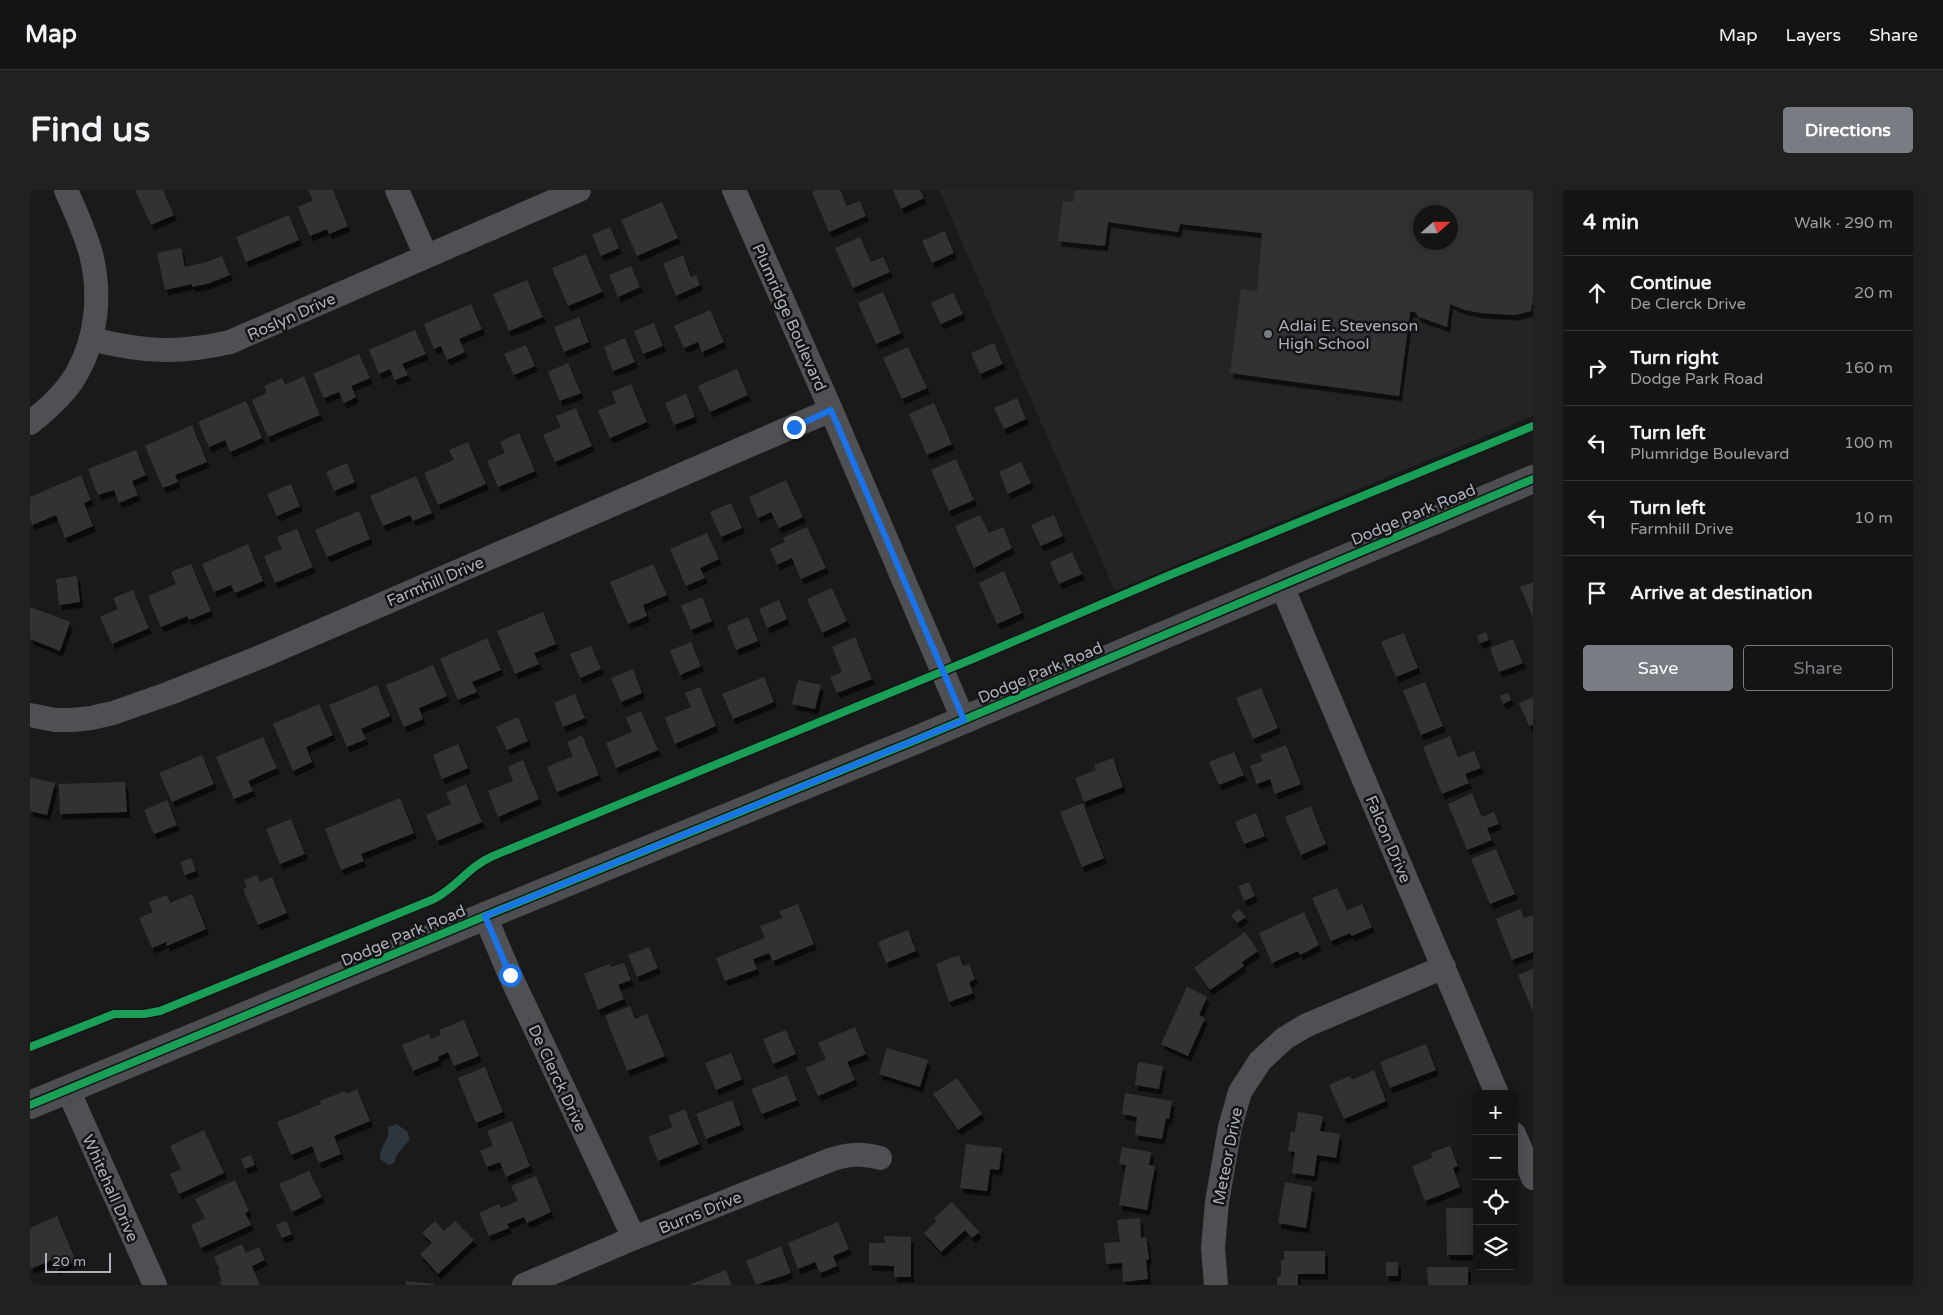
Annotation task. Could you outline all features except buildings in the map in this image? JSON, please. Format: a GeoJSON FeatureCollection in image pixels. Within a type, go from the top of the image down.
{"type":"FeatureCollection","features":[{"type":"Feature","properties":{"kind":"street"},"geometry":{"type":"LineString","coordinates":[[30,423],[60,396],[77,373],[91,339],[96,312],[96,289],[91,254],[66,190]]}},
{"type":"Feature","properties":{"kind":"street"},"geometry":{"type":"LineString","coordinates":[[397,190],[426,256]]}},
{"type":"Feature","properties":{"kind":"street","name":"Roslyn Drive"},"geometry":{"type":"LineString","coordinates":[[91,339],[138,349],[165,351],[205,348],[230,342],[579,190]]}},
{"type":"Feature","properties":{"kind":"street","name":"Plumridge Boulevard"},"geometry":{"type":"LineString","coordinates":[[734,190],[964,720]]}},
{"type":"Feature","properties":{"kind":"street","name":"Farmhill Drive"},"geometry":{"type":"LineString","coordinates":[[30,715],[55,720],[91,718],[170,693],[274,651],[831,410]]}},
{"type":"Feature","properties":{"kind":"street","name":"Dodge Park Road"},"geometry":{"type":"LineString","coordinates":[[30,1105],[964,720],[1281,584],[1533,479]]}},
{"type":"Feature","properties":{"kind":"street","name":"Falcon Drive"},"geometry":{"type":"LineString","coordinates":[[1281,584],[1495,1090]]}},
{"type":"Feature","properties":{"kind":"street","name":"De Clerck Drive"},"geometry":{"type":"LineString","coordinates":[[485,916],[510,975],[634,1238]]}},
{"type":"Feature","properties":{"kind":"street","name":"Meteor Drive"},"geometry":{"type":"LineString","coordinates":[[1216,1285],[1213,1248],[1217,1202],[1230,1127],[1240,1092],[1260,1061],[1285,1038],[1307,1024],[1444,967]]}},
{"type":"Feature","properties":{"kind":"street","name":"Whitehall Drive"},"geometry":{"type":"LineString","coordinates":[[68,1090],[155,1285]]}},
{"type":"Feature","properties":{"kind":"street"},"geometry":{"type":"LineString","coordinates":[[1514,1135],[1533,1178]]}},
{"type":"Feature","properties":{"kind":"street","name":"Burns Drive"},"geometry":{"type":"LineString","coordinates":[[524,1285],[634,1238],[848,1154],[865,1154],[880,1158]]}},
{"type":"Feature","properties":{"kind":"shaded area","name":"Adlai E. Stevenson High School"},"geometry":{"type":"Polygon","coordinates":[[[939,190],[1533,190],[1533,416],[1115,591],[939,190]]]}},
{"type":"Feature","properties":{"kind":"shaded area"},"geometry":{"type":"Polygon","coordinates":[[[396,1124],[407,1131],[410,1139],[397,1155],[394,1163],[389,1165],[380,1159],[380,1154],[388,1135],[388,1127],[396,1124]]]}},
{"type":"Feature","properties":{"kind":"cycle path"},"geometry":{"type":"LineString","coordinates":[[30,1047],[114,1014],[144,1014],[160,1011],[434,899],[484,860],[493,856],[1533,426]]}},
{"type":"Feature","properties":{"kind":"cycle path"},"geometry":{"type":"LineString","coordinates":[[30,1105],[916,740],[1533,479]]}},
{"type":"Feature","properties":{"kind":"place","name":"Adlai E. Stevenson High School"},"geometry":{"type":"Point","coordinates":[1268,334]}},
{"type":"Feature","properties":{"kind":"route"},"geometry":{"type":"LineString","coordinates":[[510,975],[485,916],[964,720],[831,410],[794,427]]}}]}
